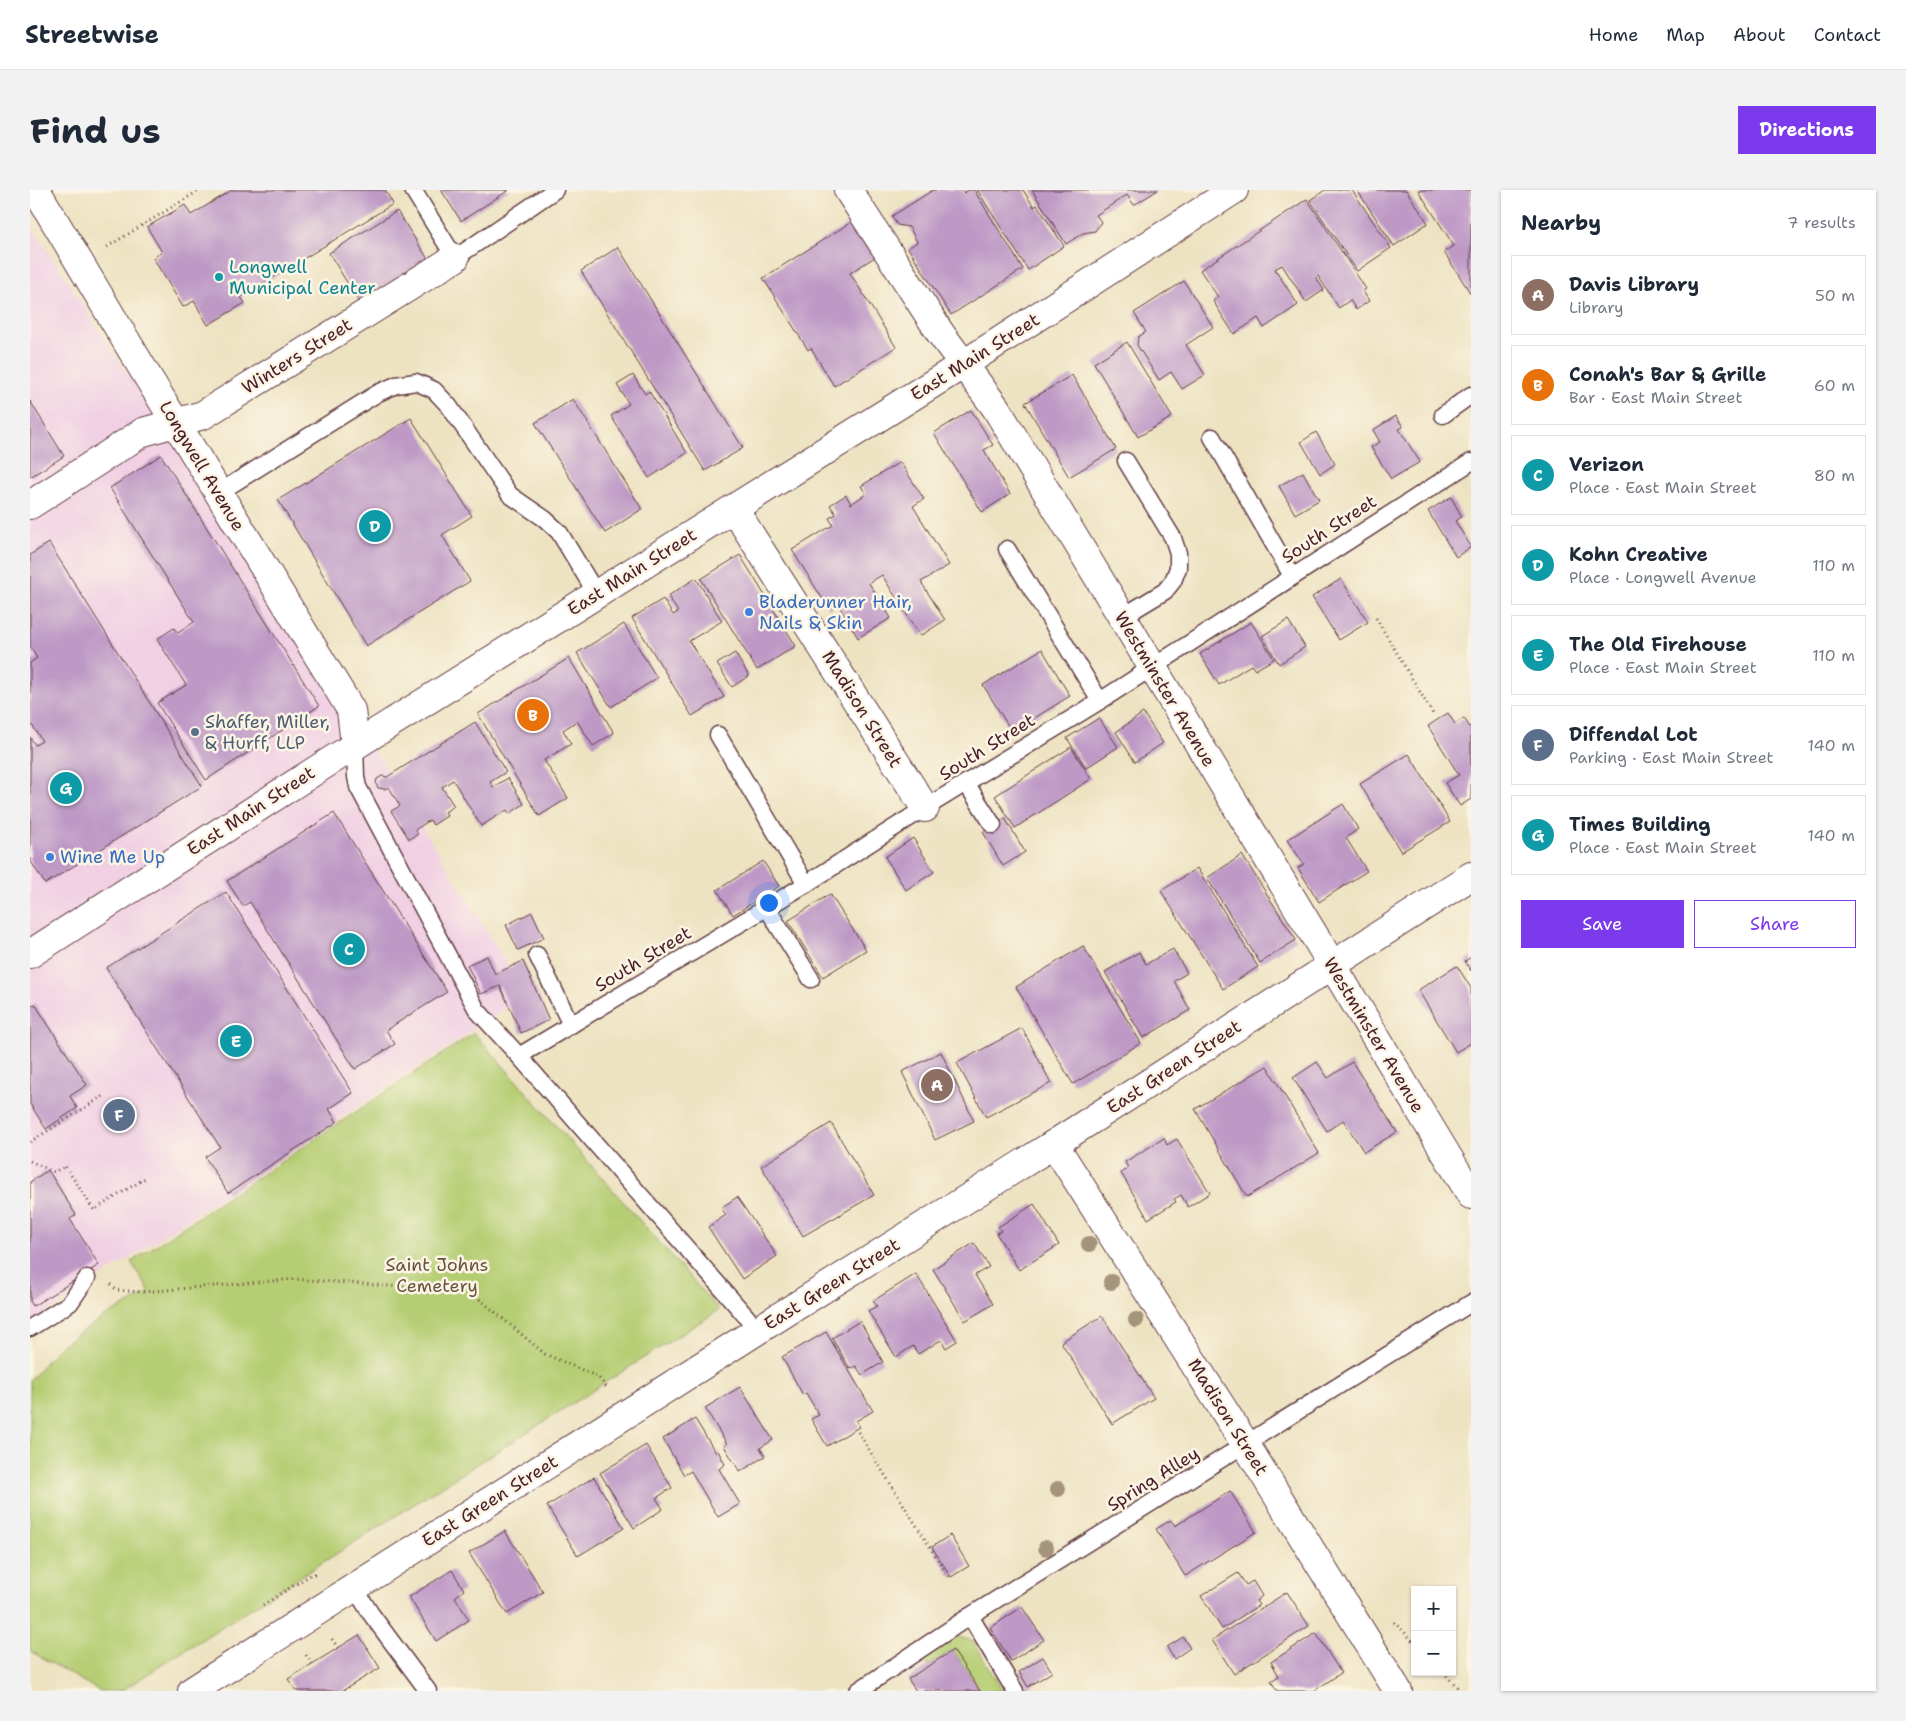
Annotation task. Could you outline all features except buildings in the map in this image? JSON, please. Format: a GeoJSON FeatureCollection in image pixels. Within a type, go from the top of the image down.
{"type":"FeatureCollection","features":[{"type":"Feature","properties":{"kind":"street","name":"Westminster Avenue"},"geometry":{"type":"LineString","coordinates":[[848,190],[941,334],[996,408],[1471,1195]]}},
{"type":"Feature","properties":{"kind":"street","name":"East Main Street"},"geometry":{"type":"LineString","coordinates":[[30,954],[596,593],[734,509],[964,364],[1234,190]]}},
{"type":"Feature","properties":{"kind":"street","name":"Longwell Avenue"},"geometry":{"type":"LineString","coordinates":[[38,194],[351,710],[356,745]]}},
{"type":"Feature","properties":{"kind":"street","name":"Winters Street"},"geometry":{"type":"LineString","coordinates":[[30,505],[143,432],[203,415],[455,258]]}},
{"type":"Feature","properties":{"kind":"street","name":"Madison Street"},"geometry":{"type":"LineString","coordinates":[[734,509],[925,808]]}},
{"type":"Feature","properties":{"kind":"street","name":"East Green Street"},"geometry":{"type":"LineString","coordinates":[[192,1691],[758,1330],[1054,1144],[1471,876]]}},
{"type":"Feature","properties":{"kind":"street","name":"Madison Street"},"geometry":{"type":"LineString","coordinates":[[1054,1144],[1246,1444],[1398,1691]]}},
{"type":"Feature","properties":{"kind":"lane"},"geometry":{"type":"LineString","coordinates":[[413,190],[455,258]]}},
{"type":"Feature","properties":{"kind":"lane","name":"Winters Street"},"geometry":{"type":"LineString","coordinates":[[455,258],[556,190]]}},
{"type":"Feature","properties":{"kind":"lane"},"geometry":{"type":"LineString","coordinates":[[218,493],[378,393],[396,385],[416,382],[434,390],[449,406],[510,495],[545,519],[559,532],[596,593]]}},
{"type":"Feature","properties":{"kind":"lane"},"geometry":{"type":"LineString","coordinates":[[1443,415],[1471,396]]}},
{"type":"Feature","properties":{"kind":"lane"},"geometry":{"type":"LineString","coordinates":[[1212,437],[1292,576]]}},
{"type":"Feature","properties":{"kind":"lane"},"geometry":{"type":"LineString","coordinates":[[1122,618],[1164,591],[1173,581],[1178,568],[1178,553],[1173,538],[1126,461]]}},
{"type":"Feature","properties":{"kind":"lane","name":"South Street"},"geometry":{"type":"LineString","coordinates":[[519,1056],[767,908],[925,808],[1100,701],[1471,462]]}},
{"type":"Feature","properties":{"kind":"lane"},"geometry":{"type":"LineString","coordinates":[[1007,549],[1100,701]]}},
{"type":"Feature","properties":{"kind":"lane"},"geometry":{"type":"LineString","coordinates":[[718,735],[806,884]]}},
{"type":"Feature","properties":{"kind":"lane"},"geometry":{"type":"LineString","coordinates":[[356,745],[358,788],[476,1010],[519,1056],[758,1330]]}},
{"type":"Feature","properties":{"kind":"lane"},"geometry":{"type":"LineString","coordinates":[[966,783],[993,825]]}},
{"type":"Feature","properties":{"kind":"lane"},"geometry":{"type":"LineString","coordinates":[[767,908],[812,979]]}},
{"type":"Feature","properties":{"kind":"lane"},"geometry":{"type":"LineString","coordinates":[[537,956],[571,1025]]}},
{"type":"Feature","properties":{"kind":"lane"},"geometry":{"type":"LineString","coordinates":[[30,1328],[70,1303],[87,1278]]}},
{"type":"Feature","properties":{"kind":"lane","name":"Spring Alley"},"geometry":{"type":"LineString","coordinates":[[858,1691],[970,1616],[1471,1303]]}},
{"type":"Feature","properties":{"kind":"lane"},"geometry":{"type":"LineString","coordinates":[[354,1587],[371,1614],[428,1691]]}},
{"type":"Feature","properties":{"kind":"lane"},"geometry":{"type":"LineString","coordinates":[[970,1616],[1015,1691]]}},
{"type":"Feature","properties":{"kind":"path"},"geometry":{"type":"LineString","coordinates":[[102,250],[200,190]]}},
{"type":"Feature","properties":{"kind":"path"},"geometry":{"type":"LineString","coordinates":[[1376,618],[1433,714]]}},
{"type":"Feature","properties":{"kind":"path"},"geometry":{"type":"LineString","coordinates":[[30,1142],[105,1095]]}},
{"type":"Feature","properties":{"kind":"path"},"geometry":{"type":"LineString","coordinates":[[30,1161],[54,1172],[65,1166],[94,1210],[147,1177]]}},
{"type":"Feature","properties":{"kind":"path"},"geometry":{"type":"LineString","coordinates":[[116,1290],[142,1292],[295,1279],[471,1292],[545,1354],[598,1377],[610,1392]]}},
{"type":"Feature","properties":{"kind":"path"},"geometry":{"type":"LineString","coordinates":[[858,1432],[950,1579]]}},
{"type":"Feature","properties":{"kind":"path"},"geometry":{"type":"LineString","coordinates":[[1392,1620],[1411,1639]]}},
{"type":"Feature","properties":{"kind":"path"},"geometry":{"type":"LineString","coordinates":[[335,1642],[338,1648]]}},
{"type":"Feature","properties":{"kind":"path"},"geometry":{"type":"LineString","coordinates":[[308,1659],[312,1664]]}},
{"type":"Feature","properties":{"kind":"path"},"geometry":{"type":"LineString","coordinates":[[1447,1676],[1461,1691]]}},
{"type":"Feature","properties":{"kind":"shaded area"},"geometry":{"type":"Polygon","coordinates":[[[30,224],[385,767],[526,995],[30,1324],[30,224]]]}},
{"type":"Feature","properties":{"kind":"green space","name":"Saint Johns Cemetery"},"geometry":{"type":"Polygon","coordinates":[[[474,1033],[719,1310],[121,1691],[100,1691],[30,1651],[30,1380],[59,1347],[104,1317],[150,1292],[131,1262],[474,1033]]]}},
{"type":"Feature","properties":{"kind":"green space"},"geometry":{"type":"Polygon","coordinates":[[[956,1636],[972,1641],[1003,1691],[980,1691],[953,1650],[928,1666],[922,1660],[956,1636]]]}},
{"type":"Feature","properties":{"kind":"place","name":"Longwell Municipal Center"},"geometry":{"type":"Point","coordinates":[219,277]}},
{"type":"Feature","properties":{"kind":"place","name":"Kohn Creative"},"geometry":{"type":"Point","coordinates":[375,526]}},
{"type":"Feature","properties":{"kind":"place","name":"Bladerunner Hair, Nails & Skin"},"geometry":{"type":"Point","coordinates":[749,612]}},
{"type":"Feature","properties":{"kind":"place","name":"Conah's Bar & Grille"},"geometry":{"type":"Point","coordinates":[533,715]}},
{"type":"Feature","properties":{"kind":"place","name":"Shaffer, Miller, & Hurff, LLP"},"geometry":{"type":"Point","coordinates":[195,732]}},
{"type":"Feature","properties":{"kind":"place","name":"Times Building"},"geometry":{"type":"Point","coordinates":[66,788]}},
{"type":"Feature","properties":{"kind":"place","name":"Wine Me Up"},"geometry":{"type":"Point","coordinates":[50,857]}},
{"type":"Feature","properties":{"kind":"place","name":"Verizon"},"geometry":{"type":"Point","coordinates":[349,949]}},
{"type":"Feature","properties":{"kind":"place","name":"The Old Firehouse"},"geometry":{"type":"Point","coordinates":[236,1041]}},
{"type":"Feature","properties":{"kind":"place","name":"Davis Library"},"geometry":{"type":"Point","coordinates":[937,1085]}},
{"type":"Feature","properties":{"kind":"place","name":"Diffendal Lot"},"geometry":{"type":"Point","coordinates":[119,1115]}}]}
